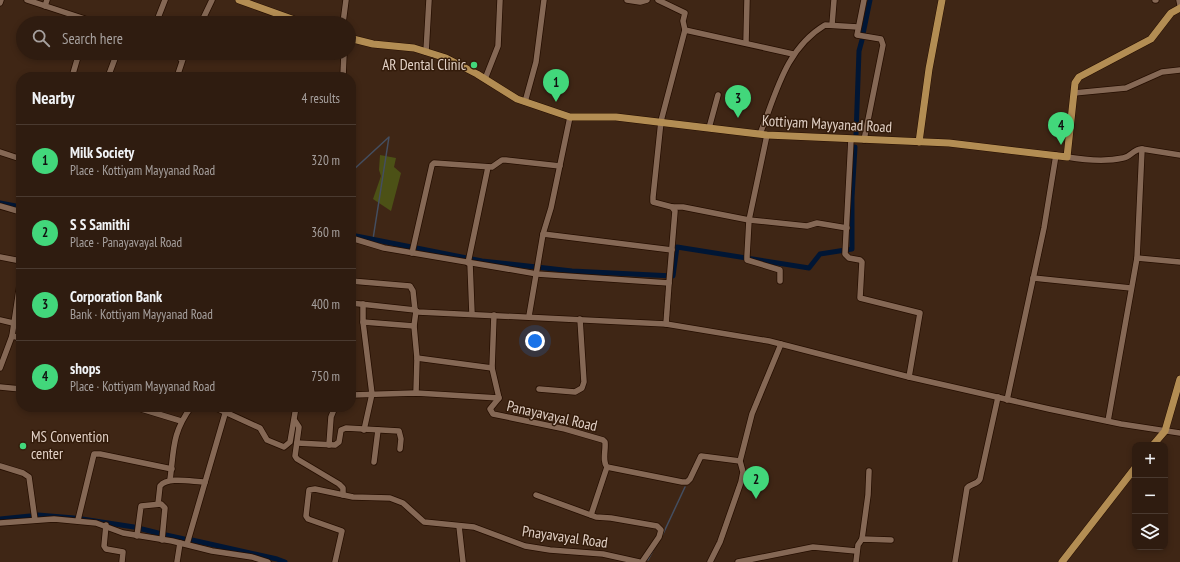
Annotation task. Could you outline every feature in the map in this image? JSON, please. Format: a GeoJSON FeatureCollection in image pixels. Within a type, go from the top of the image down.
{"type":"FeatureCollection","features":[{"type":"Feature","properties":{"kind":"main road"},"geometry":{"type":"LineString","coordinates":[[239,0],[284,16]]}},
{"type":"Feature","properties":{"kind":"main road"},"geometry":{"type":"LineString","coordinates":[[919,142],[929,69],[942,0]]}},
{"type":"Feature","properties":{"kind":"main road"},"geometry":{"type":"LineString","coordinates":[[1067,156],[1075,82],[1079,77],[1151,39],[1171,13],[1180,7]]}},
{"type":"Feature","properties":{"kind":"main road","name":"Kottiyam Mayyanad Road"},"geometry":{"type":"LineString","coordinates":[[356,40],[373,44],[414,48],[426,52],[459,64],[517,99],[570,117],[616,117],[661,121],[763,135],[919,142],[1067,156]]}},
{"type":"Feature","properties":{"kind":"main road"},"geometry":{"type":"LineString","coordinates":[[1156,442],[1165,431],[1180,379]]}},
{"type":"Feature","properties":{"kind":"main road"},"geometry":{"type":"LineString","coordinates":[[1062,562],[1132,472]]}},
{"type":"Feature","properties":{"kind":"street"},"geometry":{"type":"LineString","coordinates":[[27,0],[46,3],[76,16]]}},
{"type":"Feature","properties":{"kind":"street"},"geometry":{"type":"LineString","coordinates":[[159,16],[165,0]]}},
{"type":"Feature","properties":{"kind":"street"},"geometry":{"type":"LineString","coordinates":[[204,16],[212,0]]}},
{"type":"Feature","properties":{"kind":"street"},"geometry":{"type":"LineString","coordinates":[[344,16],[346,0]]}},
{"type":"Feature","properties":{"kind":"street"},"geometry":{"type":"LineString","coordinates":[[426,52],[429,0]]}},
{"type":"Feature","properties":{"kind":"street"},"geometry":{"type":"LineString","coordinates":[[485,79],[498,46],[500,0]]}},
{"type":"Feature","properties":{"kind":"street"},"geometry":{"type":"LineString","coordinates":[[526,102],[536,62],[544,0]]}},
{"type":"Feature","properties":{"kind":"street"},"geometry":{"type":"LineString","coordinates":[[627,0],[640,2],[647,0]]}},
{"type":"Feature","properties":{"kind":"street"},"geometry":{"type":"LineString","coordinates":[[658,0],[685,13],[683,21],[685,30],[661,121],[653,200],[656,204],[672,207],[683,207],[749,220],[807,226],[817,223],[847,228]]}},
{"type":"Feature","properties":{"kind":"street"},"geometry":{"type":"LineString","coordinates":[[746,43],[747,0]]}},
{"type":"Feature","properties":{"kind":"street"},"geometry":{"type":"LineString","coordinates":[[832,25],[834,0]]}},
{"type":"Feature","properties":{"kind":"street"},"geometry":{"type":"LineString","coordinates":[[864,0],[857,35],[881,39],[883,45],[864,140]]}},
{"type":"Feature","properties":{"kind":"street"},"geometry":{"type":"LineString","coordinates":[[1179,0],[1180,7]]}},
{"type":"Feature","properties":{"kind":"street"},"geometry":{"type":"LineString","coordinates":[[780,281],[780,270],[747,260],[749,220],[763,135],[793,54],[821,28],[832,25],[858,27]]}},
{"type":"Feature","properties":{"kind":"street"},"geometry":{"type":"LineString","coordinates":[[685,30],[793,54]]}},
{"type":"Feature","properties":{"kind":"street"},"geometry":{"type":"LineString","coordinates":[[73,72],[77,60]]}},
{"type":"Feature","properties":{"kind":"street"},"geometry":{"type":"LineString","coordinates":[[110,72],[114,60]]}},
{"type":"Feature","properties":{"kind":"street"},"geometry":{"type":"LineString","coordinates":[[178,72],[182,60]]}},
{"type":"Feature","properties":{"kind":"street"},"geometry":{"type":"LineString","coordinates":[[343,72],[344,60]]}},
{"type":"Feature","properties":{"kind":"street"},"geometry":{"type":"LineString","coordinates":[[1074,93],[1126,88],[1162,72],[1180,70]]}},
{"type":"Feature","properties":{"kind":"street"},"geometry":{"type":"LineString","coordinates":[[709,128],[718,95]]}},
{"type":"Feature","properties":{"kind":"street"},"geometry":{"type":"LineString","coordinates":[[529,316],[543,234],[552,208],[570,117]]}},
{"type":"Feature","properties":{"kind":"street"},"geometry":{"type":"LineString","coordinates":[[851,139],[846,256],[862,262],[860,298],[920,313],[909,377]]}},
{"type":"Feature","properties":{"kind":"street"},"geometry":{"type":"LineString","coordinates":[[1067,156],[1093,160],[1124,158],[1137,149],[1180,154]]}},
{"type":"Feature","properties":{"kind":"street"},"geometry":{"type":"LineString","coordinates":[[1108,421],[1137,258],[1142,149]]}},
{"type":"Feature","properties":{"kind":"street"},"geometry":{"type":"LineString","coordinates":[[0,152],[16,157]]}},
{"type":"Feature","properties":{"kind":"street"},"geometry":{"type":"LineString","coordinates":[[1007,400],[1044,228],[1056,155]]}},
{"type":"Feature","properties":{"kind":"street"},"geometry":{"type":"LineString","coordinates":[[412,253],[432,165],[438,162],[488,167],[496,166],[502,160],[560,166]]}},
{"type":"Feature","properties":{"kind":"street"},"geometry":{"type":"LineString","coordinates":[[472,314],[469,263],[488,167]]}},
{"type":"Feature","properties":{"kind":"street"},"geometry":{"type":"LineString","coordinates":[[0,206],[16,211]]}},
{"type":"Feature","properties":{"kind":"street"},"geometry":{"type":"LineString","coordinates":[[666,324],[675,211],[672,207]]}},
{"type":"Feature","properties":{"kind":"street"},"geometry":{"type":"LineString","coordinates":[[543,234],[672,250]]}},
{"type":"Feature","properties":{"kind":"street"},"geometry":{"type":"LineString","coordinates":[[356,240],[384,248],[536,274],[669,283]]}},
{"type":"Feature","properties":{"kind":"street"},"geometry":{"type":"LineString","coordinates":[[0,257],[16,260]]}},
{"type":"Feature","properties":{"kind":"street"},"geometry":{"type":"LineString","coordinates":[[1137,258],[1180,262]]}},
{"type":"Feature","properties":{"kind":"street"},"geometry":{"type":"LineString","coordinates":[[1033,278],[1131,288]]}},
{"type":"Feature","properties":{"kind":"street"},"geometry":{"type":"LineString","coordinates":[[356,281],[410,286],[413,291],[417,358],[416,393]]}},
{"type":"Feature","properties":{"kind":"street"},"geometry":{"type":"LineString","coordinates":[[356,303],[415,311],[666,324],[782,344],[909,377],[1007,400],[1108,421],[1180,433]]}},
{"type":"Feature","properties":{"kind":"street"},"geometry":{"type":"LineString","coordinates":[[362,304],[372,394],[364,430]]}},
{"type":"Feature","properties":{"kind":"street"},"geometry":{"type":"LineString","coordinates":[[0,368],[3,351],[12,336],[16,306]]}},
{"type":"Feature","properties":{"kind":"street","name":"Panayavayal Road"},"geometry":{"type":"LineString","coordinates":[[494,315],[492,368],[498,398],[490,410],[495,416],[566,429],[603,440],[606,447],[604,462],[607,467]]}},
{"type":"Feature","properties":{"kind":"street"},"geometry":{"type":"LineString","coordinates":[[539,389],[576,392],[582,388],[584,382],[580,319]]}},
{"type":"Feature","properties":{"kind":"street"},"geometry":{"type":"LineString","coordinates":[[0,320],[13,323]]}},
{"type":"Feature","properties":{"kind":"street"},"geometry":{"type":"LineString","coordinates":[[363,322],[414,326]]}},
{"type":"Feature","properties":{"kind":"street"},"geometry":{"type":"LineString","coordinates":[[12,336],[16,337]]}},
{"type":"Feature","properties":{"kind":"street"},"geometry":{"type":"LineString","coordinates":[[710,562],[720,542],[741,482],[743,472],[740,462],[754,408],[782,344]]}},
{"type":"Feature","properties":{"kind":"street"},"geometry":{"type":"LineString","coordinates":[[417,358],[492,368]]}},
{"type":"Feature","properties":{"kind":"street"},"geometry":{"type":"LineString","coordinates":[[0,388],[16,388]]}},
{"type":"Feature","properties":{"kind":"street"},"geometry":{"type":"LineString","coordinates":[[356,395],[416,393],[498,398]]}},
{"type":"Feature","properties":{"kind":"street"},"geometry":{"type":"LineString","coordinates":[[955,562],[967,488],[970,485],[979,482],[998,397]]}},
{"type":"Feature","properties":{"kind":"street"},"geometry":{"type":"LineString","coordinates":[[151,412],[181,421]]}},
{"type":"Feature","properties":{"kind":"street"},"geometry":{"type":"LineString","coordinates":[[170,480],[176,433],[181,421],[187,412]]}},
{"type":"Feature","properties":{"kind":"street"},"geometry":{"type":"LineString","coordinates":[[187,544],[226,412]]}},
{"type":"Feature","properties":{"kind":"street"},"geometry":{"type":"LineString","coordinates":[[232,412],[260,428],[267,440],[284,447],[290,442],[296,418]]}},
{"type":"Feature","properties":{"kind":"street"},"geometry":{"type":"LineString","coordinates":[[296,412],[295,423],[299,427],[295,456],[297,459],[341,486],[343,495]]}},
{"type":"Feature","properties":{"kind":"street"},"geometry":{"type":"LineString","coordinates":[[329,445],[331,417],[333,412]]}},
{"type":"Feature","properties":{"kind":"street"},"geometry":{"type":"LineString","coordinates":[[297,443],[329,445],[338,444],[340,433],[343,428],[399,431],[401,439],[400,449]]}},
{"type":"Feature","properties":{"kind":"street"},"geometry":{"type":"LineString","coordinates":[[374,462],[378,430]]}},
{"type":"Feature","properties":{"kind":"street"},"geometry":{"type":"LineString","coordinates":[[78,520],[94,454],[172,469]]}},
{"type":"Feature","properties":{"kind":"street"},"geometry":{"type":"LineString","coordinates":[[591,515],[607,467],[685,482],[690,480],[701,456],[740,462]]}},
{"type":"Feature","properties":{"kind":"street"},"geometry":{"type":"LineString","coordinates":[[0,466],[23,473],[29,477],[34,520]]}},
{"type":"Feature","properties":{"kind":"street"},"geometry":{"type":"LineString","coordinates":[[856,562],[856,551],[862,538],[868,495],[869,471]]}},
{"type":"Feature","properties":{"kind":"street"},"geometry":{"type":"LineString","coordinates":[[158,504],[160,486],[170,480],[205,482]]}},
{"type":"Feature","properties":{"kind":"street","name":"Pnayavayal Road"},"geometry":{"type":"LineString","coordinates":[[336,562],[342,531],[308,519],[307,493],[312,489],[358,498],[390,498],[403,503],[424,522],[474,527],[510,541],[538,549],[621,557],[641,562]]}},
{"type":"Feature","properties":{"kind":"street"},"geometry":{"type":"LineString","coordinates":[[536,495],[591,515],[652,525],[661,530],[659,537],[641,562]]}},
{"type":"Feature","properties":{"kind":"street"},"geometry":{"type":"LineString","coordinates":[[138,536],[141,506],[161,504],[165,508],[162,540]]}},
{"type":"Feature","properties":{"kind":"street"},"geometry":{"type":"LineString","coordinates":[[0,523],[54,519],[78,520],[106,525],[123,533],[187,544],[212,551],[252,557],[268,562]]}},
{"type":"Feature","properties":{"kind":"street"},"geometry":{"type":"LineString","coordinates":[[106,525],[104,546],[106,548],[123,552],[122,562]]}},
{"type":"Feature","properties":{"kind":"street"},"geometry":{"type":"LineString","coordinates":[[459,526],[463,562]]}},
{"type":"Feature","properties":{"kind":"street"},"geometry":{"type":"LineString","coordinates":[[862,538],[891,540]]}},
{"type":"Feature","properties":{"kind":"street"},"geometry":{"type":"LineString","coordinates":[[177,562],[180,543]]}},
{"type":"Feature","properties":{"kind":"street"},"geometry":{"type":"LineString","coordinates":[[738,562],[813,547],[856,551]]}},
{"type":"Feature","properties":{"kind":"green space"},"geometry":{"type":"Polygon","coordinates":[[[380,155],[396,158],[394,167],[401,173],[391,211],[373,199],[381,176],[379,170],[380,155]]]}},
{"type":"Feature","properties":{"kind":"waterway"},"geometry":{"type":"LineString","coordinates":[[863,34],[870,0]]}},
{"type":"Feature","properties":{"kind":"waterway"},"geometry":{"type":"LineString","coordinates":[[856,135],[859,51],[862,40]]}},
{"type":"Feature","properties":{"kind":"waterway"},"geometry":{"type":"LineString","coordinates":[[356,167],[389,137],[373,239]]}},
{"type":"Feature","properties":{"kind":"waterway"},"geometry":{"type":"LineString","coordinates":[[356,236],[482,261],[572,271],[673,276],[677,247],[809,268],[820,254],[852,249],[852,197],[855,147]]}},
{"type":"Feature","properties":{"kind":"waterway"},"geometry":{"type":"LineString","coordinates":[[0,203],[16,206]]}},
{"type":"Feature","properties":{"kind":"waterway"},"geometry":{"type":"LineString","coordinates":[[663,534],[685,487]]}},
{"type":"Feature","properties":{"kind":"waterway"},"geometry":{"type":"LineString","coordinates":[[38,515],[74,518]]}},
{"type":"Feature","properties":{"kind":"waterway"},"geometry":{"type":"LineString","coordinates":[[0,519],[30,516]]}},
{"type":"Feature","properties":{"kind":"waterway"},"geometry":{"type":"LineString","coordinates":[[82,519],[134,527]]}},
{"type":"Feature","properties":{"kind":"waterway"},"geometry":{"type":"LineString","coordinates":[[142,529],[158,533]]}},
{"type":"Feature","properties":{"kind":"waterway"},"geometry":{"type":"LineString","coordinates":[[166,535],[184,539]]}},
{"type":"Feature","properties":{"kind":"waterway"},"geometry":{"type":"LineString","coordinates":[[192,540],[285,562]]}},
{"type":"Feature","properties":{"kind":"waterway"},"geometry":{"type":"LineString","coordinates":[[648,560],[655,547]]}},
{"type":"Feature","properties":{"kind":"place","name":"AR Dental Clinic"},"geometry":{"type":"Point","coordinates":[474,65]}},
{"type":"Feature","properties":{"kind":"place","name":"Milk Society"},"geometry":{"type":"Point","coordinates":[556,102]}},
{"type":"Feature","properties":{"kind":"place","name":"Corporation Bank"},"geometry":{"type":"Point","coordinates":[738,118]}},
{"type":"Feature","properties":{"kind":"place","name":"shops"},"geometry":{"type":"Point","coordinates":[1061,145]}},
{"type":"Feature","properties":{"kind":"place","name":"MS Convention center"},"geometry":{"type":"Point","coordinates":[23,446]}},
{"type":"Feature","properties":{"kind":"place","name":"S S Samithi"},"geometry":{"type":"Point","coordinates":[756,499]}}]}
